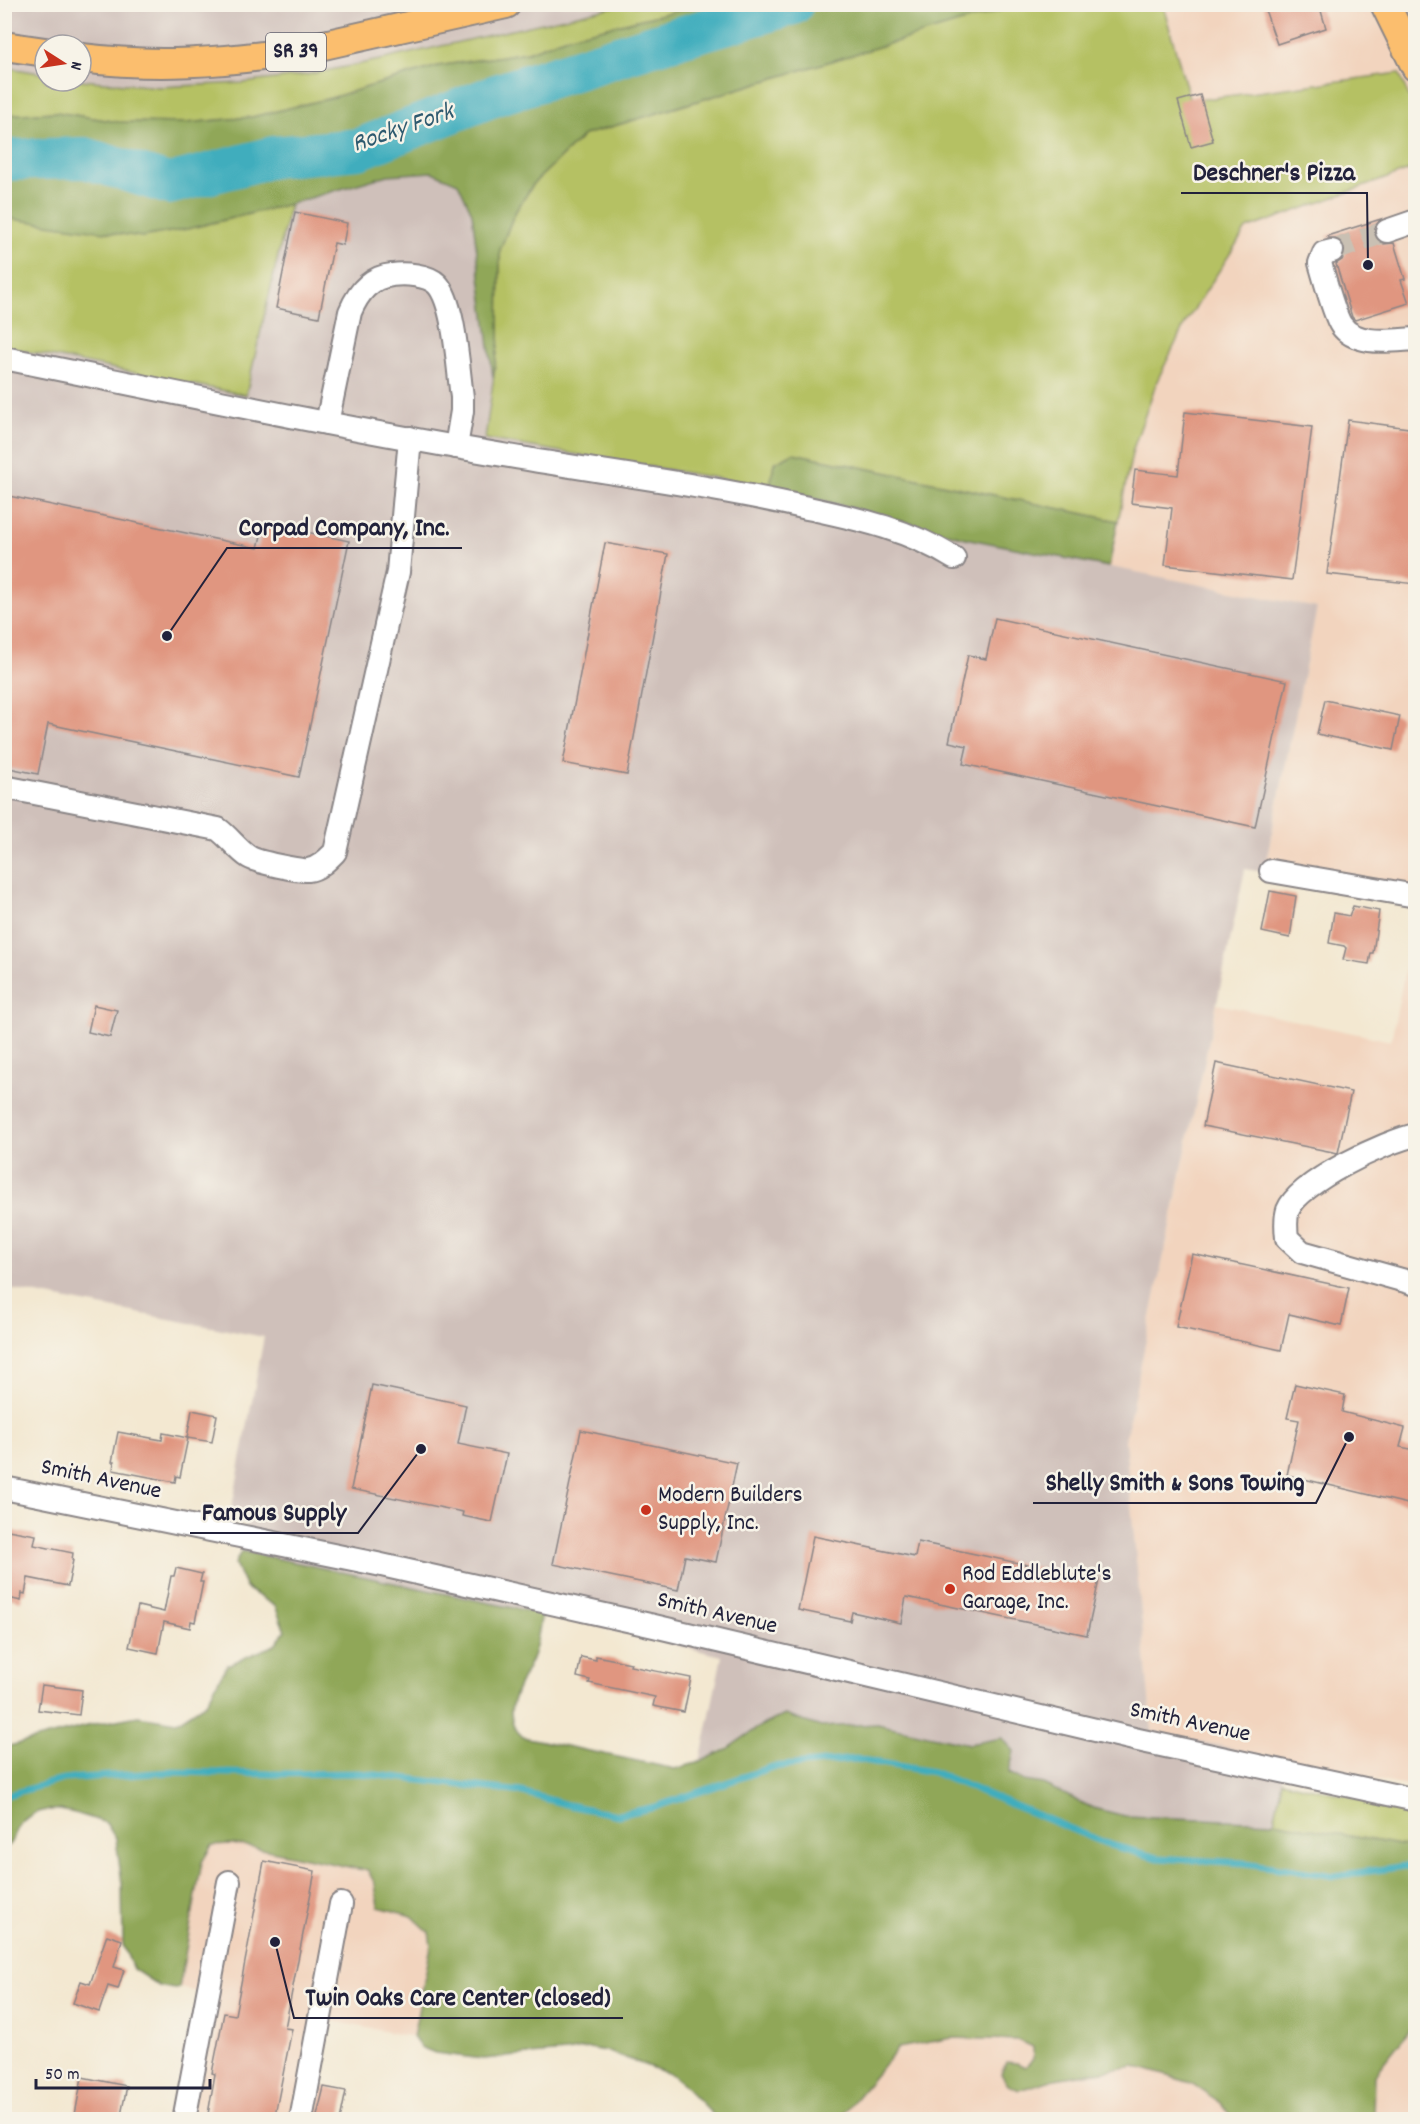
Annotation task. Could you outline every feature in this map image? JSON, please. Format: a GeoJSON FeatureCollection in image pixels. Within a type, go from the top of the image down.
{"type":"FeatureCollection","features":[{"type":"Feature","properties":{"kind":"main road","name":"SR 39"},"geometry":{"type":"LineString","coordinates":[[93,59],[167,64],[263,57],[506,4]]}},
{"type":"Feature","properties":{"kind":"main road"},"geometry":{"type":"LineString","coordinates":[[1385,4],[1416,67]]}},
{"type":"Feature","properties":{"kind":"main road"},"geometry":{"type":"LineString","coordinates":[[4,46],[33,50]]}},
{"type":"Feature","properties":{"kind":"street"},"geometry":{"type":"LineString","coordinates":[[1386,231],[1416,221]]}},
{"type":"Feature","properties":{"kind":"street"},"geometry":{"type":"LineString","coordinates":[[1332,250],[1324,254],[1320,262],[1340,324],[1358,337],[1365,339],[1416,339]]}},
{"type":"Feature","properties":{"kind":"street"},"geometry":{"type":"LineString","coordinates":[[327,423],[350,312],[356,298],[380,276],[396,274],[425,278],[437,284],[450,309],[462,397],[456,447]]}},
{"type":"Feature","properties":{"kind":"street"},"geometry":{"type":"LineString","coordinates":[[4,358],[456,447],[769,499],[904,532],[954,558]]}},
{"type":"Feature","properties":{"kind":"street"},"geometry":{"type":"LineString","coordinates":[[4,787],[218,829],[246,855],[257,861],[308,870],[324,863],[335,852],[398,572],[410,438]]}},
{"type":"Feature","properties":{"kind":"street"},"geometry":{"type":"LineString","coordinates":[[1271,871],[1416,896]]}},
{"type":"Feature","properties":{"kind":"street"},"geometry":{"type":"LineString","coordinates":[[1416,1135],[1368,1152],[1311,1185],[1288,1209],[1285,1226],[1287,1238],[1302,1252],[1416,1284]]}},
{"type":"Feature","properties":{"kind":"street","name":"Smith Avenue"},"geometry":{"type":"LineString","coordinates":[[4,1488],[389,1567],[1127,1737],[1416,1800]]}},
{"type":"Feature","properties":{"kind":"street"},"geometry":{"type":"LineString","coordinates":[[184,2120],[229,1882]]}},
{"type":"Feature","properties":{"kind":"street"},"geometry":{"type":"LineString","coordinates":[[301,2120],[341,1904]]}},
{"type":"Feature","properties":{"kind":"shaded area"},"geometry":{"type":"Polygon","coordinates":[[[4,5],[621,5],[380,60],[305,75],[243,83],[159,87],[93,81],[93,33],[33,33],[33,72],[5,67],[4,5]]]}},
{"type":"Feature","properties":{"kind":"shaded area"},"geometry":{"type":"Polygon","coordinates":[[[1163,5],[1415,5],[1415,111],[1399,73],[1190,101],[1163,5]]]}},
{"type":"Feature","properties":{"kind":"shaded area"},"geometry":{"type":"Polygon","coordinates":[[[1415,168],[1415,903],[1263,879],[1317,608],[1109,567],[1133,449],[1157,381],[1186,322],[1246,229],[1415,168]]]}},
{"type":"Feature","properties":{"kind":"shaded area"},"geometry":{"type":"Polygon","coordinates":[[[432,172],[458,183],[472,213],[493,378],[485,439],[770,487],[970,539],[1317,608],[1264,872],[1245,869],[1125,1440],[1152,1731],[1286,1760],[1274,1822],[1125,1816],[1093,1808],[1043,1784],[1024,1781],[1009,1773],[1002,1738],[969,1744],[877,1724],[821,1727],[785,1715],[700,1762],[722,1656],[542,1614],[241,1551],[247,1521],[230,1518],[264,1337],[5,1288],[4,347],[246,395],[290,204],[388,175],[432,172]]]}},
{"type":"Feature","properties":{"kind":"shaded area"},"geometry":{"type":"Polygon","coordinates":[[[1415,918],[1415,1788],[1152,1731],[1125,1440],[1217,1004],[1391,1041],[1415,918]]]}},
{"type":"Feature","properties":{"kind":"shaded area"},"geometry":{"type":"Polygon","coordinates":[[[230,1844],[368,1871],[375,1884],[378,1907],[412,1916],[429,1932],[431,1946],[413,2037],[327,2020],[307,2119],[177,2120],[201,1993],[179,1988],[202,1862],[213,1845],[230,1844]]]}},
{"type":"Feature","properties":{"kind":"shaded area"},"geometry":{"type":"Polygon","coordinates":[[[1415,2023],[1415,2119],[1373,2120],[1374,2075],[1415,2023]]]}},
{"type":"Feature","properties":{"kind":"shaded area"},"geometry":{"type":"Polygon","coordinates":[[[952,2038],[1018,2040],[1033,2047],[1033,2059],[1025,2067],[1017,2063],[1019,2090],[1055,2079],[1134,2066],[1191,2083],[1221,2103],[1233,2119],[838,2120],[898,2048],[952,2038]]]}},
{"type":"Feature","properties":{"kind":"green space"},"geometry":{"type":"Polygon","coordinates":[[[1019,4],[1163,5],[1190,101],[1399,73],[1415,111],[1415,168],[1246,229],[1186,322],[1157,381],[1133,449],[1118,521],[793,453],[774,463],[770,487],[485,439],[499,339],[500,250],[514,214],[534,183],[584,135],[1019,4]]]}},
{"type":"Feature","properties":{"kind":"green space"},"geometry":{"type":"Polygon","coordinates":[[[621,5],[700,5],[567,37],[528,52],[438,66],[331,98],[252,117],[186,123],[118,122],[56,112],[5,115],[4,67],[33,72],[33,93],[93,93],[93,81],[159,87],[243,83],[305,75],[621,5]]]}},
{"type":"Feature","properties":{"kind":"green space"},"geometry":{"type":"Polygon","coordinates":[[[700,5],[1019,5],[584,135],[534,183],[514,214],[500,250],[499,339],[493,378],[472,213],[458,183],[432,172],[388,175],[290,204],[187,229],[142,237],[5,218],[5,115],[56,112],[118,122],[186,123],[252,117],[331,98],[438,66],[528,52],[567,37],[700,5]]]}},
{"type":"Feature","properties":{"kind":"green space"},"geometry":{"type":"Polygon","coordinates":[[[290,204],[246,395],[5,347],[4,218],[187,229],[290,204]]]}},
{"type":"Feature","properties":{"kind":"green space"},"geometry":{"type":"Polygon","coordinates":[[[793,453],[1118,521],[1109,567],[970,539],[770,487],[774,463],[793,453]]]}},
{"type":"Feature","properties":{"kind":"green space"},"geometry":{"type":"Polygon","coordinates":[[[241,1551],[542,1614],[535,1651],[511,1708],[511,1718],[515,1728],[523,1737],[675,1769],[700,1762],[725,1750],[762,1725],[785,1715],[821,1727],[877,1724],[969,1744],[1002,1738],[1014,1751],[1009,1773],[1024,1781],[1043,1784],[1093,1808],[1125,1816],[1274,1822],[1415,1848],[1415,2023],[1374,2075],[1373,2119],[1233,2119],[1221,2103],[1191,2083],[1134,2066],[1055,2079],[1019,2090],[1008,2085],[1001,2074],[1006,2062],[1017,2063],[1025,2067],[1033,2059],[1033,2047],[1018,2040],[952,2038],[898,2048],[838,2120],[717,2119],[672,2075],[606,2051],[589,2048],[483,2059],[435,2053],[420,2047],[413,2037],[431,1946],[429,1932],[412,1916],[378,1907],[375,1884],[368,1871],[230,1844],[212,1845],[202,1862],[179,1988],[159,1986],[133,1969],[123,1945],[122,1884],[116,1839],[106,1823],[63,1810],[41,1811],[22,1822],[5,1849],[5,1747],[95,1724],[138,1716],[177,1722],[206,1703],[227,1665],[275,1645],[285,1631],[275,1606],[246,1588],[235,1564],[241,1551]]]}},
{"type":"Feature","properties":{"kind":"green space"},"geometry":{"type":"Polygon","coordinates":[[[1282,1781],[1415,1811],[1415,1848],[1274,1822],[1282,1781]]]}},
{"type":"Feature","properties":{"kind":"building"},"geometry":{"type":"Polygon","coordinates":[[[1263,4],[1319,4],[1326,28],[1277,44],[1263,4]]]}},
{"type":"Feature","properties":{"kind":"building"},"geometry":{"type":"Polygon","coordinates":[[[1200,95],[1213,141],[1191,147],[1178,101],[1200,95]]]}},
{"type":"Feature","properties":{"kind":"building"},"geometry":{"type":"Polygon","coordinates":[[[295,212],[347,223],[343,245],[334,243],[319,317],[276,308],[295,212]]]}},
{"type":"Feature","properties":{"kind":"building"},"geometry":{"type":"Polygon","coordinates":[[[1381,219],[1374,228],[1374,235],[1384,244],[1394,243],[1405,279],[1401,280],[1409,303],[1355,320],[1352,317],[1336,264],[1345,255],[1345,247],[1341,241],[1327,236],[1381,219]]]}},
{"type":"Feature","properties":{"kind":"building"},"geometry":{"type":"Polygon","coordinates":[[[1185,412],[1312,427],[1292,580],[1165,565],[1172,508],[1131,503],[1135,470],[1178,475],[1185,412]]]}},
{"type":"Feature","properties":{"kind":"building"},"geometry":{"type":"Polygon","coordinates":[[[1348,420],[1416,429],[1416,584],[1327,574],[1348,420]]]}},
{"type":"Feature","properties":{"kind":"building"},"geometry":{"type":"Polygon","coordinates":[[[4,495],[258,548],[264,523],[349,541],[299,777],[48,724],[38,774],[4,767],[4,495]]]}},
{"type":"Feature","properties":{"kind":"building"},"geometry":{"type":"Polygon","coordinates":[[[605,543],[668,554],[627,775],[563,763],[605,543]]]}},
{"type":"Feature","properties":{"kind":"building"},"geometry":{"type":"Polygon","coordinates":[[[995,618],[1287,681],[1255,827],[963,764],[967,746],[949,742],[968,655],[986,659],[995,618]]]}},
{"type":"Feature","properties":{"kind":"building"},"geometry":{"type":"Polygon","coordinates":[[[1325,700],[1400,716],[1393,750],[1317,734],[1325,700]]]}},
{"type":"Feature","properties":{"kind":"building"},"geometry":{"type":"Polygon","coordinates":[[[1270,891],[1296,896],[1290,938],[1262,932],[1270,891]]]}},
{"type":"Feature","properties":{"kind":"building"},"geometry":{"type":"Polygon","coordinates":[[[1353,906],[1379,911],[1373,953],[1371,953],[1369,964],[1343,960],[1346,948],[1329,943],[1334,913],[1349,916],[1353,906]]]}},
{"type":"Feature","properties":{"kind":"building"},"geometry":{"type":"Polygon","coordinates":[[[94,1005],[117,1010],[110,1037],[88,1032],[94,1005]]]}},
{"type":"Feature","properties":{"kind":"building"},"geometry":{"type":"Polygon","coordinates":[[[1216,1063],[1351,1092],[1338,1153],[1203,1126],[1216,1063]]]}},
{"type":"Feature","properties":{"kind":"building"},"geometry":{"type":"Polygon","coordinates":[[[1192,1254],[1349,1288],[1341,1326],[1289,1314],[1281,1350],[1176,1327],[1192,1254]]]}},
{"type":"Feature","properties":{"kind":"building"},"geometry":{"type":"Polygon","coordinates":[[[1295,1384],[1345,1395],[1342,1412],[1405,1428],[1400,1447],[1416,1450],[1416,1506],[1287,1475],[1299,1420],[1287,1418],[1295,1384]]]}},
{"type":"Feature","properties":{"kind":"building"},"geometry":{"type":"Polygon","coordinates":[[[372,1385],[466,1405],[458,1444],[507,1454],[492,1522],[462,1516],[463,1512],[351,1489],[372,1385]]]}},
{"type":"Feature","properties":{"kind":"building"},"geometry":{"type":"Polygon","coordinates":[[[192,1410],[217,1415],[212,1442],[187,1438],[192,1410]]]}},
{"type":"Feature","properties":{"kind":"building","name":"Modern Builders Supply, Inc."},"geometry":{"type":"Polygon","coordinates":[[[581,1430],[737,1463],[716,1562],[685,1556],[678,1590],[553,1564],[581,1430]]]}},
{"type":"Feature","properties":{"kind":"building"},"geometry":{"type":"Polygon","coordinates":[[[118,1432],[162,1440],[163,1433],[188,1438],[180,1477],[176,1476],[175,1482],[113,1470],[114,1462],[112,1462],[118,1432]]]}},
{"type":"Feature","properties":{"kind":"building"},"geometry":{"type":"Polygon","coordinates":[[[8,1530],[36,1535],[34,1545],[73,1553],[68,1586],[28,1578],[21,1601],[4,1597],[4,1547],[8,1530]]]}},
{"type":"Feature","properties":{"kind":"building","name":"Rod Eddleblute's Garage, Inc."},"geometry":{"type":"Polygon","coordinates":[[[813,1536],[915,1557],[918,1542],[1099,1580],[1087,1635],[906,1597],[901,1623],[852,1612],[850,1621],[798,1610],[813,1536]]]}},
{"type":"Feature","properties":{"kind":"building"},"geometry":{"type":"Polygon","coordinates":[[[176,1568],[202,1574],[200,1582],[203,1582],[195,1622],[191,1621],[190,1628],[164,1622],[158,1653],[129,1647],[138,1606],[164,1612],[171,1576],[174,1576],[176,1568]]]}},
{"type":"Feature","properties":{"kind":"building"},"geometry":{"type":"Polygon","coordinates":[[[596,1656],[631,1663],[630,1666],[691,1678],[684,1712],[653,1706],[655,1697],[589,1683],[590,1680],[577,1677],[581,1657],[596,1660],[596,1656]]]}},
{"type":"Feature","properties":{"kind":"building"},"geometry":{"type":"Polygon","coordinates":[[[42,1685],[82,1690],[79,1715],[38,1710],[42,1685]]]}},
{"type":"Feature","properties":{"kind":"building"},"geometry":{"type":"Polygon","coordinates":[[[264,1861],[315,1871],[285,2028],[292,2029],[274,2120],[207,2120],[215,2074],[212,2073],[224,2013],[235,2015],[264,1861]]]}},
{"type":"Feature","properties":{"kind":"building"},"geometry":{"type":"Polygon","coordinates":[[[107,1935],[122,1940],[114,1967],[124,1970],[118,1989],[108,1986],[99,2012],[73,2003],[81,1981],[90,1984],[107,1935]]]}},
{"type":"Feature","properties":{"kind":"building"},"geometry":{"type":"Polygon","coordinates":[[[82,2077],[127,2086],[120,2120],[74,2120],[82,2077]]]}},
{"type":"Feature","properties":{"kind":"building"},"geometry":{"type":"Polygon","coordinates":[[[324,2087],[346,2091],[340,2120],[316,2120],[324,2087]]]}},
{"type":"Feature","properties":{"kind":"waterway","name":"Rocky Fork"},"geometry":{"type":"LineString","coordinates":[[4,160],[85,158],[169,184],[273,157],[359,149],[496,95],[653,45],[793,4]]}},
{"type":"Feature","properties":{"kind":"waterway"},"geometry":{"type":"LineString","coordinates":[[4,1796],[64,1779],[171,1772],[359,1773],[522,1792],[568,1805],[618,1815],[655,1807],[772,1767],[856,1759],[933,1772],[1110,1845],[1158,1858],[1245,1863],[1335,1876],[1406,1866],[1416,1868]]}},
{"type":"Feature","properties":{"kind":"tunnel"},"geometry":{"type":"LineString","coordinates":[[1332,251],[1387,231]]}},
{"type":"Feature","properties":{"kind":"place","name":"Deschner's Pizza"},"geometry":{"type":"Point","coordinates":[1368,265]}},
{"type":"Feature","properties":{"kind":"place","name":"Corpad Company, Inc."},"geometry":{"type":"Point","coordinates":[167,636]}},
{"type":"Feature","properties":{"kind":"place","name":"Shelly Smith & Sons Towing"},"geometry":{"type":"Point","coordinates":[1349,1437]}},
{"type":"Feature","properties":{"kind":"place","name":"Famous Supply"},"geometry":{"type":"Point","coordinates":[421,1449]}},
{"type":"Feature","properties":{"kind":"place","name":"Modern Builders Supply, Inc."},"geometry":{"type":"Point","coordinates":[646,1510]}},
{"type":"Feature","properties":{"kind":"place","name":"Rod Eddleblute's Garage, Inc."},"geometry":{"type":"Point","coordinates":[950,1589]}},
{"type":"Feature","properties":{"kind":"place","name":"Twin Oaks Care Center (closed)"},"geometry":{"type":"Point","coordinates":[275,1942]}}]}
